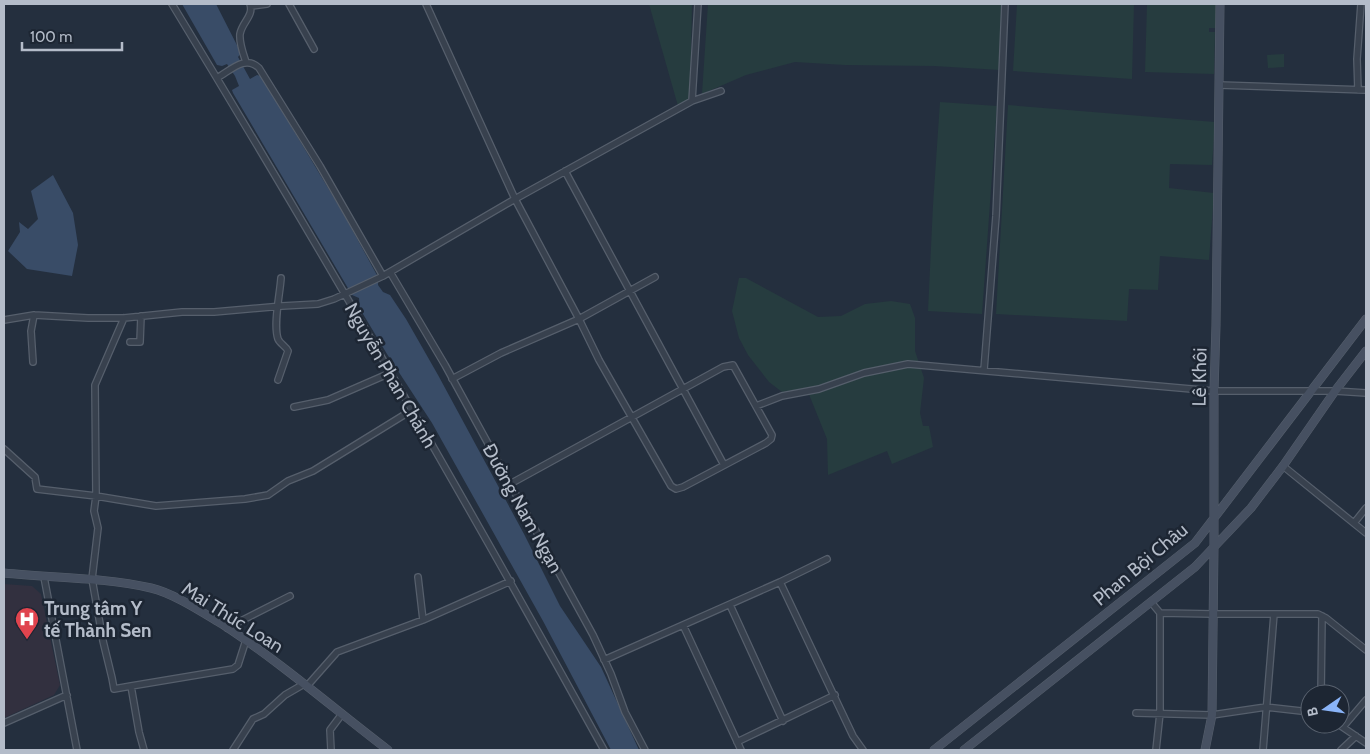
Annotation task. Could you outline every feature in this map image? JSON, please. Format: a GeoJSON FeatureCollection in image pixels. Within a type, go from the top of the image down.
{"type":"FeatureCollection","features":[{"type":"Feature","properties":{"kind":"street","name":"Nguyễn Phan Chánh"},"geometry":{"type":"LineString","coordinates":[[172,4],[347,294],[390,373],[511,581],[604,750]]}},
{"type":"Feature","properties":{"kind":"street"},"geometry":{"type":"LineString","coordinates":[[244,62],[240,34],[242,26],[251,12],[251,5],[267,4]]}},
{"type":"Feature","properties":{"kind":"street"},"geometry":{"type":"LineString","coordinates":[[288,4],[314,49]]}},
{"type":"Feature","properties":{"kind":"street"},"geometry":{"type":"LineString","coordinates":[[426,4],[515,199],[599,360],[633,417],[673,488],[683,487],[770,439],[772,435],[733,365],[723,368],[683,390],[633,417],[510,484]]}},
{"type":"Feature","properties":{"kind":"street"},"geometry":{"type":"LineString","coordinates":[[692,101],[698,4]]}},
{"type":"Feature","properties":{"kind":"street"},"geometry":{"type":"LineString","coordinates":[[984,370],[996,216],[1005,4]]}},
{"type":"Feature","properties":{"kind":"street","name":"Lê Khôi"},"geometry":{"type":"LineString","coordinates":[[1205,750],[1212,715],[1214,391],[1220,4]]}},
{"type":"Feature","properties":{"kind":"street"},"geometry":{"type":"LineString","coordinates":[[1358,90],[1357,59],[1361,4]]}},
{"type":"Feature","properties":{"kind":"street"},"geometry":{"type":"LineString","coordinates":[[217,78],[244,62],[252,62],[259,68],[320,166],[381,277]]}},
{"type":"Feature","properties":{"kind":"street"},"geometry":{"type":"LineString","coordinates":[[1219,85],[1366,90]]}},
{"type":"Feature","properties":{"kind":"street"},"geometry":{"type":"LineString","coordinates":[[4,320],[34,315],[124,318],[182,312],[214,312],[318,304],[347,294],[381,277],[515,199],[692,101],[721,91]]}},
{"type":"Feature","properties":{"kind":"street"},"geometry":{"type":"LineString","coordinates":[[565,171],[724,465]]}},
{"type":"Feature","properties":{"kind":"street","name":"Đường Nam Ngạn"},"geometry":{"type":"LineString","coordinates":[[390,272],[452,378],[593,635],[626,712],[645,750]]}},
{"type":"Feature","properties":{"kind":"street"},"geometry":{"type":"LineString","coordinates":[[278,380],[288,351],[280,343],[276,327],[281,278]]}},
{"type":"Feature","properties":{"kind":"street"},"geometry":{"type":"LineString","coordinates":[[452,378],[501,353],[579,319],[654,278]]}},
{"type":"Feature","properties":{"kind":"street"},"geometry":{"type":"LineString","coordinates":[[33,362],[31,331],[34,315]]}},
{"type":"Feature","properties":{"kind":"street"},"geometry":{"type":"LineString","coordinates":[[130,342],[140,342],[141,316]]}},
{"type":"Feature","properties":{"kind":"street"},"geometry":{"type":"LineString","coordinates":[[124,318],[94,385],[96,496],[94,511],[98,528],[92,579],[114,689],[233,669],[238,665],[246,640]]}},
{"type":"Feature","properties":{"kind":"street","name":"Phan Bội Châu"},"geometry":{"type":"LineString","coordinates":[[934,750],[1195,543],[1366,319]]}},
{"type":"Feature","properties":{"kind":"street","name":"Phan Bội Châu"},"geometry":{"type":"LineString","coordinates":[[968,750],[1195,567],[1251,508],[1366,351]]}},
{"type":"Feature","properties":{"kind":"street"},"geometry":{"type":"LineString","coordinates":[[756,406],[782,396],[819,389],[864,373],[908,364],[1214,391],[1335,391],[1366,393]]}},
{"type":"Feature","properties":{"kind":"street"},"geometry":{"type":"LineString","coordinates":[[294,407],[328,400],[390,373]]}},
{"type":"Feature","properties":{"kind":"street"},"geometry":{"type":"LineString","coordinates":[[4,449],[35,478],[36,489],[156,506],[245,498],[268,495],[288,481],[313,471],[412,410]]}},
{"type":"Feature","properties":{"kind":"street"},"geometry":{"type":"LineString","coordinates":[[1283,466],[1366,533]]}},
{"type":"Feature","properties":{"kind":"street"},"geometry":{"type":"LineString","coordinates":[[1354,523],[1366,508]]}},
{"type":"Feature","properties":{"kind":"street"},"geometry":{"type":"LineString","coordinates":[[604,660],[730,605],[827,559]]}},
{"type":"Feature","properties":{"kind":"street","name":"Mai Thúc Loan"},"geometry":{"type":"LineString","coordinates":[[4,574],[92,579],[153,588],[194,607],[246,640],[388,750]]}},
{"type":"Feature","properties":{"kind":"street"},"geometry":{"type":"LineString","coordinates":[[44,577],[77,750]]}},
{"type":"Feature","properties":{"kind":"street"},"geometry":{"type":"LineString","coordinates":[[418,577],[423,620]]}},
{"type":"Feature","properties":{"kind":"street"},"geometry":{"type":"LineString","coordinates":[[233,750],[253,719],[264,714],[286,695],[306,685],[338,652],[423,620],[511,581]]}},
{"type":"Feature","properties":{"kind":"street"},"geometry":{"type":"LineString","coordinates":[[780,582],[853,736],[864,750]]}},
{"type":"Feature","properties":{"kind":"street"},"geometry":{"type":"LineString","coordinates":[[227,628],[290,596]]}},
{"type":"Feature","properties":{"kind":"street"},"geometry":{"type":"LineString","coordinates":[[1151,602],[1160,612],[1160,713],[1156,750]]}},
{"type":"Feature","properties":{"kind":"street"},"geometry":{"type":"LineString","coordinates":[[730,605],[783,721]]}},
{"type":"Feature","properties":{"kind":"street"},"geometry":{"type":"LineString","coordinates":[[1160,612],[1318,614],[1366,650]]}},
{"type":"Feature","properties":{"kind":"street"},"geometry":{"type":"LineString","coordinates":[[1264,750],[1274,614]]}},
{"type":"Feature","properties":{"kind":"street"},"geometry":{"type":"LineString","coordinates":[[1321,684],[1322,616]]}},
{"type":"Feature","properties":{"kind":"street"},"geometry":{"type":"LineString","coordinates":[[683,625],[741,750]]}},
{"type":"Feature","properties":{"kind":"street"},"geometry":{"type":"LineString","coordinates":[[131,686],[144,750]]}},
{"type":"Feature","properties":{"kind":"street"},"geometry":{"type":"LineString","coordinates":[[4,723],[67,695]]}},
{"type":"Feature","properties":{"kind":"street"},"geometry":{"type":"LineString","coordinates":[[737,742],[835,695]]}},
{"type":"Feature","properties":{"kind":"street"},"geometry":{"type":"LineString","coordinates":[[1350,716],[1366,700]]}},
{"type":"Feature","properties":{"kind":"street"},"geometry":{"type":"LineString","coordinates":[[1136,713],[1212,715],[1266,707],[1300,711]]}},
{"type":"Feature","properties":{"kind":"street"},"geometry":{"type":"LineString","coordinates":[[330,750],[330,730],[342,714]]}},
{"type":"Feature","properties":{"kind":"street"},"geometry":{"type":"LineString","coordinates":[[1350,732],[1366,743]]}},
{"type":"Feature","properties":{"kind":"street"},"geometry":{"type":"LineString","coordinates":[[1342,750],[1356,736]]}},
{"type":"Feature","properties":{"kind":"shaded area","name":"Trung tâm Y tế Thành Sen"},"geometry":{"type":"Polygon","coordinates":[[[4,584],[32,586],[41,594],[60,685],[54,695],[4,718],[4,584]]]}},
{"type":"Feature","properties":{"kind":"green space"},"geometry":{"type":"Polygon","coordinates":[[[649,4],[692,4],[690,100],[678,106],[649,4]]]}},
{"type":"Feature","properties":{"kind":"green space"},"geometry":{"type":"Polygon","coordinates":[[[708,4],[1003,4],[1000,70],[795,62],[746,75],[702,94],[708,4]]]}},
{"type":"Feature","properties":{"kind":"green space"},"geometry":{"type":"Polygon","coordinates":[[[1017,4],[1134,4],[1132,79],[1013,71],[1017,4]]]}},
{"type":"Feature","properties":{"kind":"green space"},"geometry":{"type":"Polygon","coordinates":[[[1147,4],[1218,4],[1218,28],[1209,28],[1209,32],[1215,32],[1214,74],[1145,72],[1147,4]]]}},
{"type":"Feature","properties":{"kind":"green space"},"geometry":{"type":"Polygon","coordinates":[[[1284,54],[1284,67],[1268,68],[1267,55],[1284,54]]]}},
{"type":"Feature","properties":{"kind":"green space"},"geometry":{"type":"Polygon","coordinates":[[[940,102],[997,106],[982,314],[928,311],[940,102]]]}},
{"type":"Feature","properties":{"kind":"green space"},"geometry":{"type":"Polygon","coordinates":[[[1008,105],[1215,122],[1212,165],[1170,164],[1169,188],[1214,193],[1209,260],[1160,256],[1158,290],[1129,289],[1127,321],[996,314],[1008,105]]]}},
{"type":"Feature","properties":{"kind":"green space"},"geometry":{"type":"Polygon","coordinates":[[[739,278],[746,278],[818,317],[841,316],[865,304],[891,301],[910,304],[915,318],[915,351],[924,378],[920,413],[923,426],[929,426],[933,447],[892,464],[887,451],[828,475],[827,439],[808,392],[793,394],[782,392],[769,382],[748,355],[739,338],[732,311],[739,278]]]}},
{"type":"Feature","properties":{"kind":"water"},"geometry":{"type":"Polygon","coordinates":[[[182,4],[216,4],[241,53],[238,57],[250,79],[257,75],[261,76],[343,213],[378,277],[378,285],[383,292],[390,295],[406,319],[438,375],[524,534],[560,606],[601,667],[639,750],[611,750],[543,621],[432,423],[387,354],[360,309],[359,298],[352,295],[233,93],[232,90],[239,86],[235,76],[227,64],[217,65],[182,4]]]}},
{"type":"Feature","properties":{"kind":"water"},"geometry":{"type":"Polygon","coordinates":[[[53,175],[73,213],[78,245],[72,276],[27,269],[8,251],[20,232],[19,222],[28,229],[38,219],[31,191],[53,175]]]}},
{"type":"Feature","properties":{"kind":"place","name":"Trung tâm Y tế Thành Sen"},"geometry":{"type":"Point","coordinates":[27,640]}}]}
